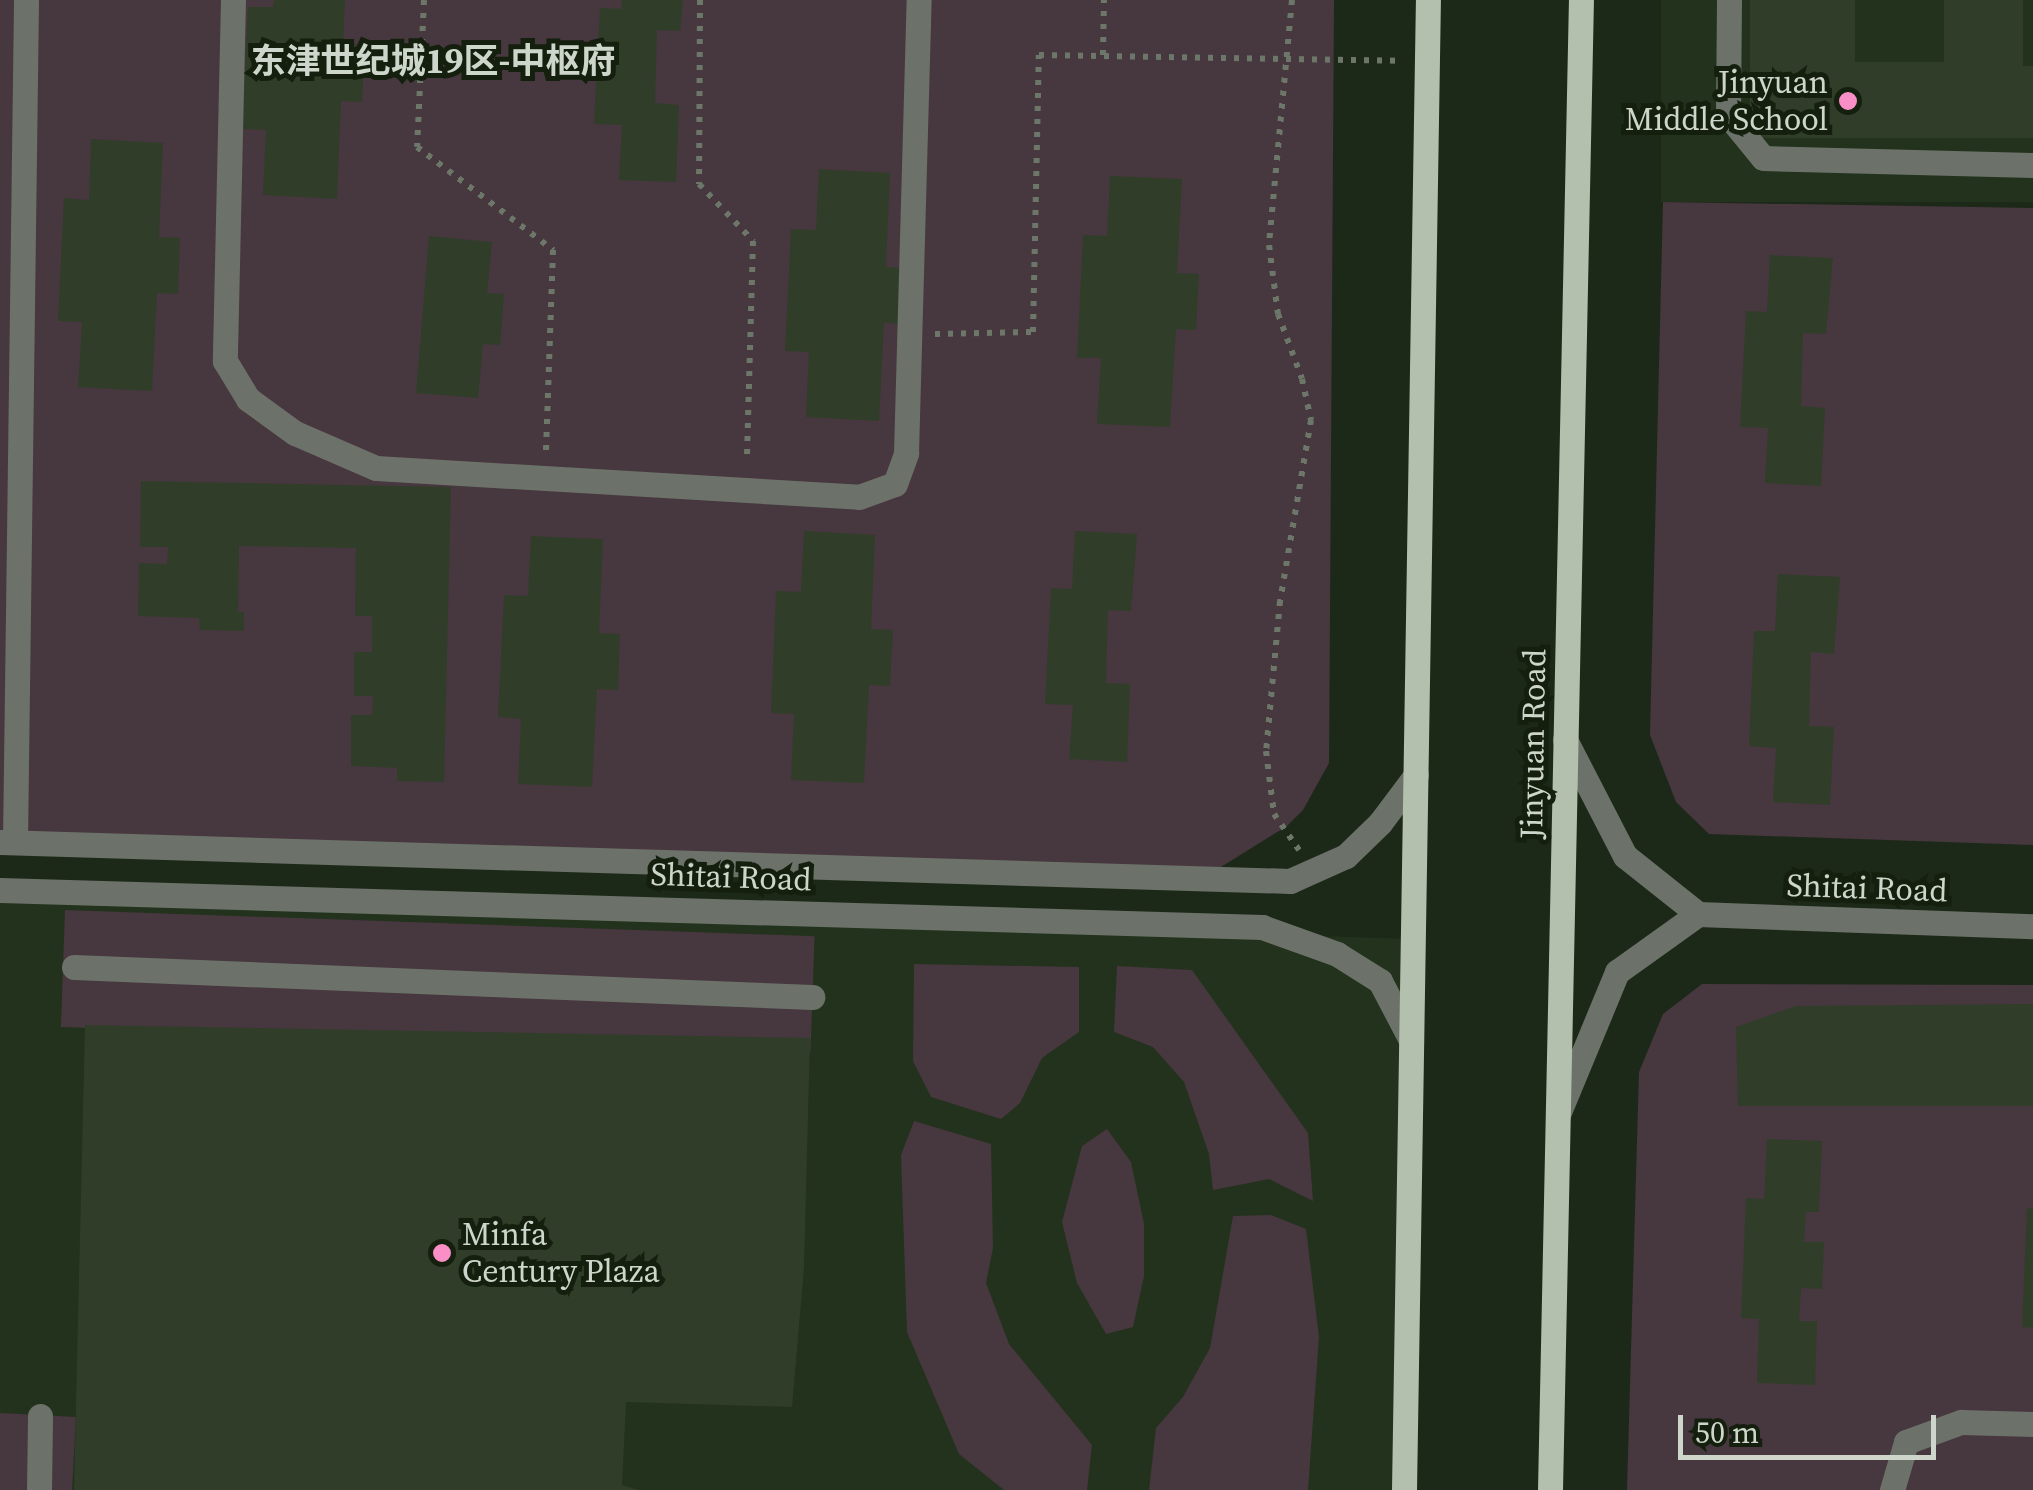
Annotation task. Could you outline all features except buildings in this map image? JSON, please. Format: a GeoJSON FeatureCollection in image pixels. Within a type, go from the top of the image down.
{"type":"FeatureCollection","features":[{"type":"Feature","properties":{"kind":"main road"},"geometry":{"type":"LineString","coordinates":[[1404,1490],[1428,0]]}},
{"type":"Feature","properties":{"kind":"main road","name":"Jinyuan Road"},"geometry":{"type":"LineString","coordinates":[[1550,1490],[1581,0]]}},
{"type":"Feature","properties":{"kind":"street"},"geometry":{"type":"LineString","coordinates":[[8,842],[26,0]]}},
{"type":"Feature","properties":{"kind":"street"},"geometry":{"type":"LineString","coordinates":[[233,0],[225,361],[248,399],[295,433],[376,468],[859,497],[895,484],[906,453],[920,0]]}},
{"type":"Feature","properties":{"kind":"street"},"geometry":{"type":"LineString","coordinates":[[1729,0],[1728,115],[1763,158],[2033,165]]}},
{"type":"Feature","properties":{"kind":"street"},"geometry":{"type":"LineString","coordinates":[[1557,1117],[1617,972],[1698,914],[1625,856],[1566,740]]}},
{"type":"Feature","properties":{"kind":"street","name":"Shitai Road"},"geometry":{"type":"LineString","coordinates":[[8,842],[1290,882],[1346,856],[1380,823],[1416,775]]}},
{"type":"Feature","properties":{"kind":"street","name":"Shitai Road"},"geometry":{"type":"LineString","coordinates":[[0,890],[1262,928],[1337,954],[1380,981],[1411,1040]]}},
{"type":"Feature","properties":{"kind":"street","name":"Shitai Road"},"geometry":{"type":"LineString","coordinates":[[1698,914],[2033,926]]}},
{"type":"Feature","properties":{"kind":"street"},"geometry":{"type":"LineString","coordinates":[[74,967],[812,997]]}},
{"type":"Feature","properties":{"kind":"street"},"geometry":{"type":"LineString","coordinates":[[39,1490],[40,1416]]}},
{"type":"Feature","properties":{"kind":"street"},"geometry":{"type":"LineString","coordinates":[[1892,1490],[1906,1442],[1960,1422],[2033,1424]]}},
{"type":"Feature","properties":{"kind":"path"},"geometry":{"type":"LineString","coordinates":[[424,0],[417,147],[553,250],[545,478]]}},
{"type":"Feature","properties":{"kind":"path"},"geometry":{"type":"LineString","coordinates":[[700,0],[699,184],[752,241],[746,490]]}},
{"type":"Feature","properties":{"kind":"path"},"geometry":{"type":"LineString","coordinates":[[1104,0],[1104,55]]}},
{"type":"Feature","properties":{"kind":"path"},"geometry":{"type":"LineString","coordinates":[[1292,0],[1269,245],[1278,314],[1302,379],[1311,420],[1280,601],[1266,752],[1274,814],[1314,870]]}},
{"type":"Feature","properties":{"kind":"path"},"geometry":{"type":"LineString","coordinates":[[910,335],[1033,332],[1039,55],[1428,62]]}},
{"type":"Feature","properties":{"kind":"shaded area"},"geometry":{"type":"Polygon","coordinates":[[[0,0],[1334,0],[1329,763],[1303,810],[1287,826],[1200,880],[0,842],[0,0]]]}},
{"type":"Feature","properties":{"kind":"shaded area","name":"Jinyuan Middle School"},"geometry":{"type":"Polygon","coordinates":[[[1661,0],[2033,0],[2033,202],[1661,202],[1661,0]]]}},
{"type":"Feature","properties":{"kind":"shaded area"},"geometry":{"type":"Polygon","coordinates":[[[1663,202],[2033,208],[2033,845],[1709,834],[1676,802],[1650,735],[1663,202]]]}},
{"type":"Feature","properties":{"kind":"shaded area","name":"Minfa Century Plaza"},"geometry":{"type":"Polygon","coordinates":[[[0,890],[1413,939],[1394,1490],[0,1490],[0,890]]]}},
{"type":"Feature","properties":{"kind":"shaded area"},"geometry":{"type":"Polygon","coordinates":[[[65,910],[815,936],[810,1053],[61,1027],[65,910]]]}},
{"type":"Feature","properties":{"kind":"shaded area"},"geometry":{"type":"Polygon","coordinates":[[[914,964],[1079,967],[1079,1032],[1042,1058],[1020,1103],[1001,1119],[931,1097],[913,1061],[914,964]]]}},
{"type":"Feature","properties":{"kind":"shaded area"},"geometry":{"type":"Polygon","coordinates":[[[1117,966],[1192,970],[1308,1133],[1313,1201],[1269,1179],[1213,1190],[1209,1154],[1184,1082],[1153,1047],[1114,1032],[1117,966]]]}},
{"type":"Feature","properties":{"kind":"shaded area"},"geometry":{"type":"Polygon","coordinates":[[[1702,984],[2033,985],[2033,1490],[1627,1490],[1639,1072],[1663,1014],[1702,984]]]}},
{"type":"Feature","properties":{"kind":"shaded area"},"geometry":{"type":"Polygon","coordinates":[[[914,1121],[991,1144],[993,1248],[986,1283],[1009,1344],[1092,1445],[1087,1490],[1004,1490],[959,1454],[907,1332],[901,1155],[914,1121]]]}},
{"type":"Feature","properties":{"kind":"shaded area"},"geometry":{"type":"Polygon","coordinates":[[[1107,1129],[1131,1162],[1144,1224],[1144,1276],[1133,1327],[1106,1334],[1077,1283],[1062,1222],[1082,1146],[1107,1129]]]}},
{"type":"Feature","properties":{"kind":"shaded area"},"geometry":{"type":"Polygon","coordinates":[[[1271,1215],[1306,1229],[1319,1337],[1308,1490],[1149,1490],[1156,1428],[1183,1397],[1210,1348],[1233,1216],[1271,1215]]]}},
{"type":"Feature","properties":{"kind":"shaded area"},"geometry":{"type":"Polygon","coordinates":[[[0,1413],[76,1417],[72,1490],[0,1490],[0,1413]]]}},
{"type":"Feature","properties":{"kind":"place","name":"Jinyuan Middle School"},"geometry":{"type":"Point","coordinates":[1848,101]}},
{"type":"Feature","properties":{"kind":"place","name":"Minfa Century Plaza"},"geometry":{"type":"Point","coordinates":[442,1253]}},
{"type":"Feature","properties":{"kind":"district","name":"东津世纪城19区-中枢府"},"geometry":{"type":"Point","coordinates":[433,61]}}]}
